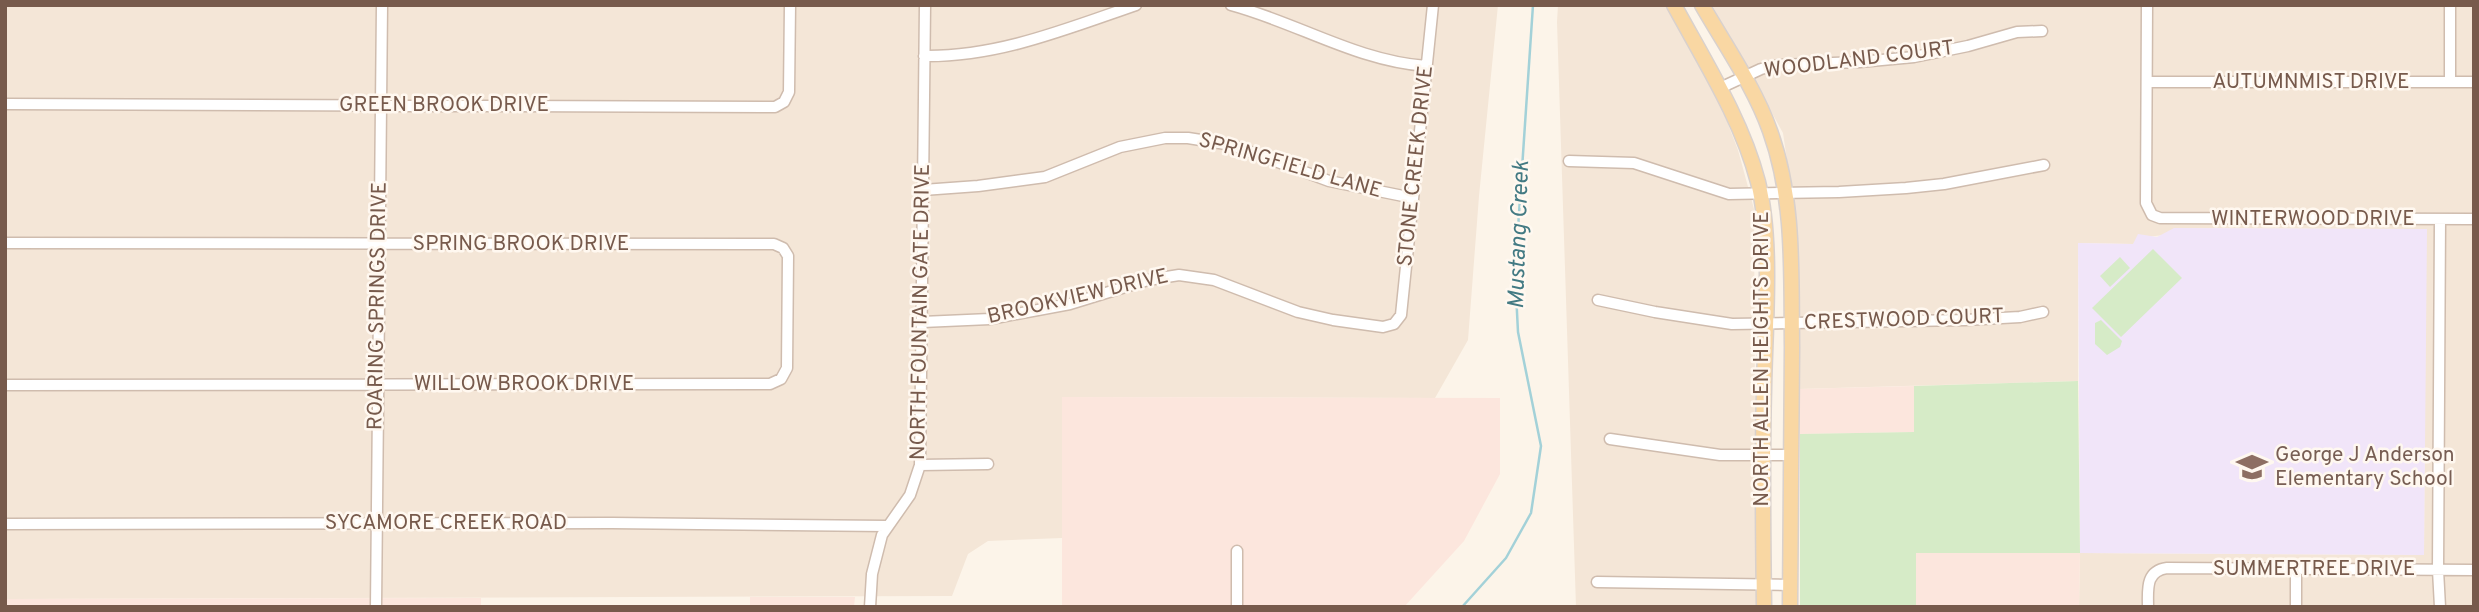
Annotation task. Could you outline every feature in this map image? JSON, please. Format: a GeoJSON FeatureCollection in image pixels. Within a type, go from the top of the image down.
{"type":"FeatureCollection","features":[{"type":"Feature","properties":{"kind":"main road","name":"NORTH ALLEN HEIGHTS DRIVE"},"geometry":{"type":"LineString","coordinates":[[1674,5],[1720,88],[1751,159],[1760,193],[1765,229],[1766,323],[1762,456],[1764,607]]}},
{"type":"Feature","properties":{"kind":"main road","name":"NORTH ALLEN HEIGHTS DRIVE"},"geometry":{"type":"LineString","coordinates":[[1702,5],[1770,130],[1786,192],[1791,233],[1792,323],[1790,607]]}},
{"type":"Feature","properties":{"kind":"street","name":"ROARING SPRINGS DRIVE"},"geometry":{"type":"LineString","coordinates":[[376,607],[382,5]]}},
{"type":"Feature","properties":{"kind":"street","name":"GREEN BROOK DRIVE"},"geometry":{"type":"LineString","coordinates":[[5,104],[775,107],[784,102],[789,92],[790,5]]}},
{"type":"Feature","properties":{"kind":"street","name":"NORTH FOUNTAIN GATE DRIVE"},"geometry":{"type":"LineString","coordinates":[[870,607],[872,575],[882,535],[910,495],[920,465],[925,5]]}},
{"type":"Feature","properties":{"kind":"street"},"geometry":{"type":"LineString","coordinates":[[924,56],[955,57],[1033,41],[1136,5]]}},
{"type":"Feature","properties":{"kind":"street"},"geometry":{"type":"LineString","coordinates":[[1231,5],[1355,51],[1406,64],[1426,66]]}},
{"type":"Feature","properties":{"kind":"street","name":"STONE CREEK DRIVE"},"geometry":{"type":"LineString","coordinates":[[1394,324],[1401,315],[1433,5]]}},
{"type":"Feature","properties":{"kind":"street"},"geometry":{"type":"LineString","coordinates":[[2147,5],[2147,82]]}},
{"type":"Feature","properties":{"kind":"street"},"geometry":{"type":"LineString","coordinates":[[2450,5],[2450,82]]}},
{"type":"Feature","properties":{"kind":"street","name":"WOODLAND COURT"},"geometry":{"type":"LineString","coordinates":[[1720,88],[1778,65],[1914,57],[2017,32],[2042,30]]}},
{"type":"Feature","properties":{"kind":"street","name":"AUTUMNMIST DRIVE"},"geometry":{"type":"LineString","coordinates":[[2147,82],[2474,82]]}},
{"type":"Feature","properties":{"kind":"street","name":"WINTERWOOD DRIVE"},"geometry":{"type":"LineString","coordinates":[[2147,82],[2146,203],[2154,216],[2474,219]]}},
{"type":"Feature","properties":{"kind":"street","name":"SPRINGFIELD LANE"},"geometry":{"type":"LineString","coordinates":[[923,190],[1045,177],[1131,144],[1165,138],[1188,138],[1232,145],[1329,181],[1413,198]]}},
{"type":"Feature","properties":{"kind":"street"},"geometry":{"type":"LineString","coordinates":[[1569,161],[1634,163],[1729,194],[1839,192],[1944,184],[2044,165]]}},
{"type":"Feature","properties":{"kind":"street"},"geometry":{"type":"LineString","coordinates":[[2440,219],[2440,607]]}},
{"type":"Feature","properties":{"kind":"street","name":"SPRING BROOK DRIVE"},"geometry":{"type":"LineString","coordinates":[[5,243],[775,244],[783,248]]}},
{"type":"Feature","properties":{"kind":"street","name":"WILLOW BROOK DRIVE"},"geometry":{"type":"LineString","coordinates":[[5,385],[770,384],[785,374],[787,368],[788,256],[783,248]]}},
{"type":"Feature","properties":{"kind":"street","name":"BROOKVIEW DRIVE"},"geometry":{"type":"LineString","coordinates":[[922,322],[990,319],[1070,304],[1148,280],[1179,275],[1214,280],[1310,314],[1383,327],[1394,324]]}},
{"type":"Feature","properties":{"kind":"street","name":"CRESTWOOD COURT"},"geometry":{"type":"LineString","coordinates":[[1598,300],[1718,323],[1965,320],[2020,317],[2043,312]]}},
{"type":"Feature","properties":{"kind":"street"},"geometry":{"type":"LineString","coordinates":[[1610,439],[1692,452],[1792,455]]}},
{"type":"Feature","properties":{"kind":"street"},"geometry":{"type":"LineString","coordinates":[[920,465],[988,464]]}},
{"type":"Feature","properties":{"kind":"street","name":"SYCAMORE CREEK ROAD"},"geometry":{"type":"LineString","coordinates":[[5,524],[886,526]]}},
{"type":"Feature","properties":{"kind":"street"},"geometry":{"type":"LineString","coordinates":[[1237,551],[1237,607]]}},
{"type":"Feature","properties":{"kind":"street","name":"SUMMERTREE DRIVE"},"geometry":{"type":"LineString","coordinates":[[2148,607],[2149,581],[2155,571],[2167,568],[2474,570]]}},
{"type":"Feature","properties":{"kind":"street"},"geometry":{"type":"LineString","coordinates":[[2296,569],[2296,607]]}},
{"type":"Feature","properties":{"kind":"street"},"geometry":{"type":"LineString","coordinates":[[1597,582],[1790,585]]}},
{"type":"Feature","properties":{"kind":"shaded area"},"geometry":{"type":"Polygon","coordinates":[[[5,5],[1498,5],[1468,340],[1435,398],[1063,397],[1062,538],[988,541],[968,554],[952,596],[5,599],[5,5]]]}},
{"type":"Feature","properties":{"kind":"shaded area"},"geometry":{"type":"Polygon","coordinates":[[[1558,5],[1667,5],[1716,93],[1738,150],[1754,209],[1756,607],[1576,607],[1558,5]]]}},
{"type":"Feature","properties":{"kind":"shaded area"},"geometry":{"type":"Polygon","coordinates":[[[1712,5],[2474,5],[2474,607],[2079,607],[2080,553],[2424,555],[2426,229],[2175,228],[2165,235],[2145,237],[2133,244],[2078,243],[2078,381],[1799,389],[1797,228],[1783,133],[1712,5]]]}},
{"type":"Feature","properties":{"kind":"shaded area","name":"George J Anderson Elementary School"},"geometry":{"type":"Polygon","coordinates":[[[2174,228],[2427,229],[2424,555],[2080,553],[2078,243],[2133,244],[2138,234],[2157,237],[2174,228]]]}},
{"type":"Feature","properties":{"kind":"shaded area"},"geometry":{"type":"Polygon","coordinates":[[[1914,386],[1915,432],[1800,434],[1799,389],[1914,386]]]}},
{"type":"Feature","properties":{"kind":"shaded area"},"geometry":{"type":"Polygon","coordinates":[[[1062,397],[1500,398],[1500,474],[1464,541],[1404,607],[1062,607],[1062,397]]]}},
{"type":"Feature","properties":{"kind":"shaded area"},"geometry":{"type":"Polygon","coordinates":[[[1915,553],[2080,553],[2079,607],[1916,607],[1915,553]]]}},
{"type":"Feature","properties":{"kind":"shaded area"},"geometry":{"type":"Polygon","coordinates":[[[750,597],[855,597],[854,607],[750,607],[750,597]]]}},
{"type":"Feature","properties":{"kind":"shaded area"},"geometry":{"type":"Polygon","coordinates":[[[481,598],[481,607],[5,607],[5,599],[481,598]]]}},
{"type":"Feature","properties":{"kind":"green space"},"geometry":{"type":"Polygon","coordinates":[[[2153,249],[2182,278],[2121,337],[2092,308],[2153,249]]]}},
{"type":"Feature","properties":{"kind":"green space"},"geometry":{"type":"Polygon","coordinates":[[[2120,257],[2130,268],[2110,287],[2100,276],[2120,257]]]}},
{"type":"Feature","properties":{"kind":"green space"},"geometry":{"type":"Polygon","coordinates":[[[2101,320],[2122,341],[2120,347],[2107,355],[2095,344],[2095,323],[2101,320]]]}},
{"type":"Feature","properties":{"kind":"green space"},"geometry":{"type":"Polygon","coordinates":[[[2078,381],[2080,553],[1916,553],[1916,607],[1800,607],[1800,434],[1914,432],[1914,386],[2078,381]]]}},
{"type":"Feature","properties":{"kind":"waterway","name":"Mustang Creek"},"geometry":{"type":"LineString","coordinates":[[1462,607],[1506,558],[1531,513],[1541,446],[1518,332],[1515,273],[1533,5]]}},
{"type":"Feature","properties":{"kind":"place","name":"George J Anderson Elementary School"},"geometry":{"type":"Point","coordinates":[2252,467]}}]}
